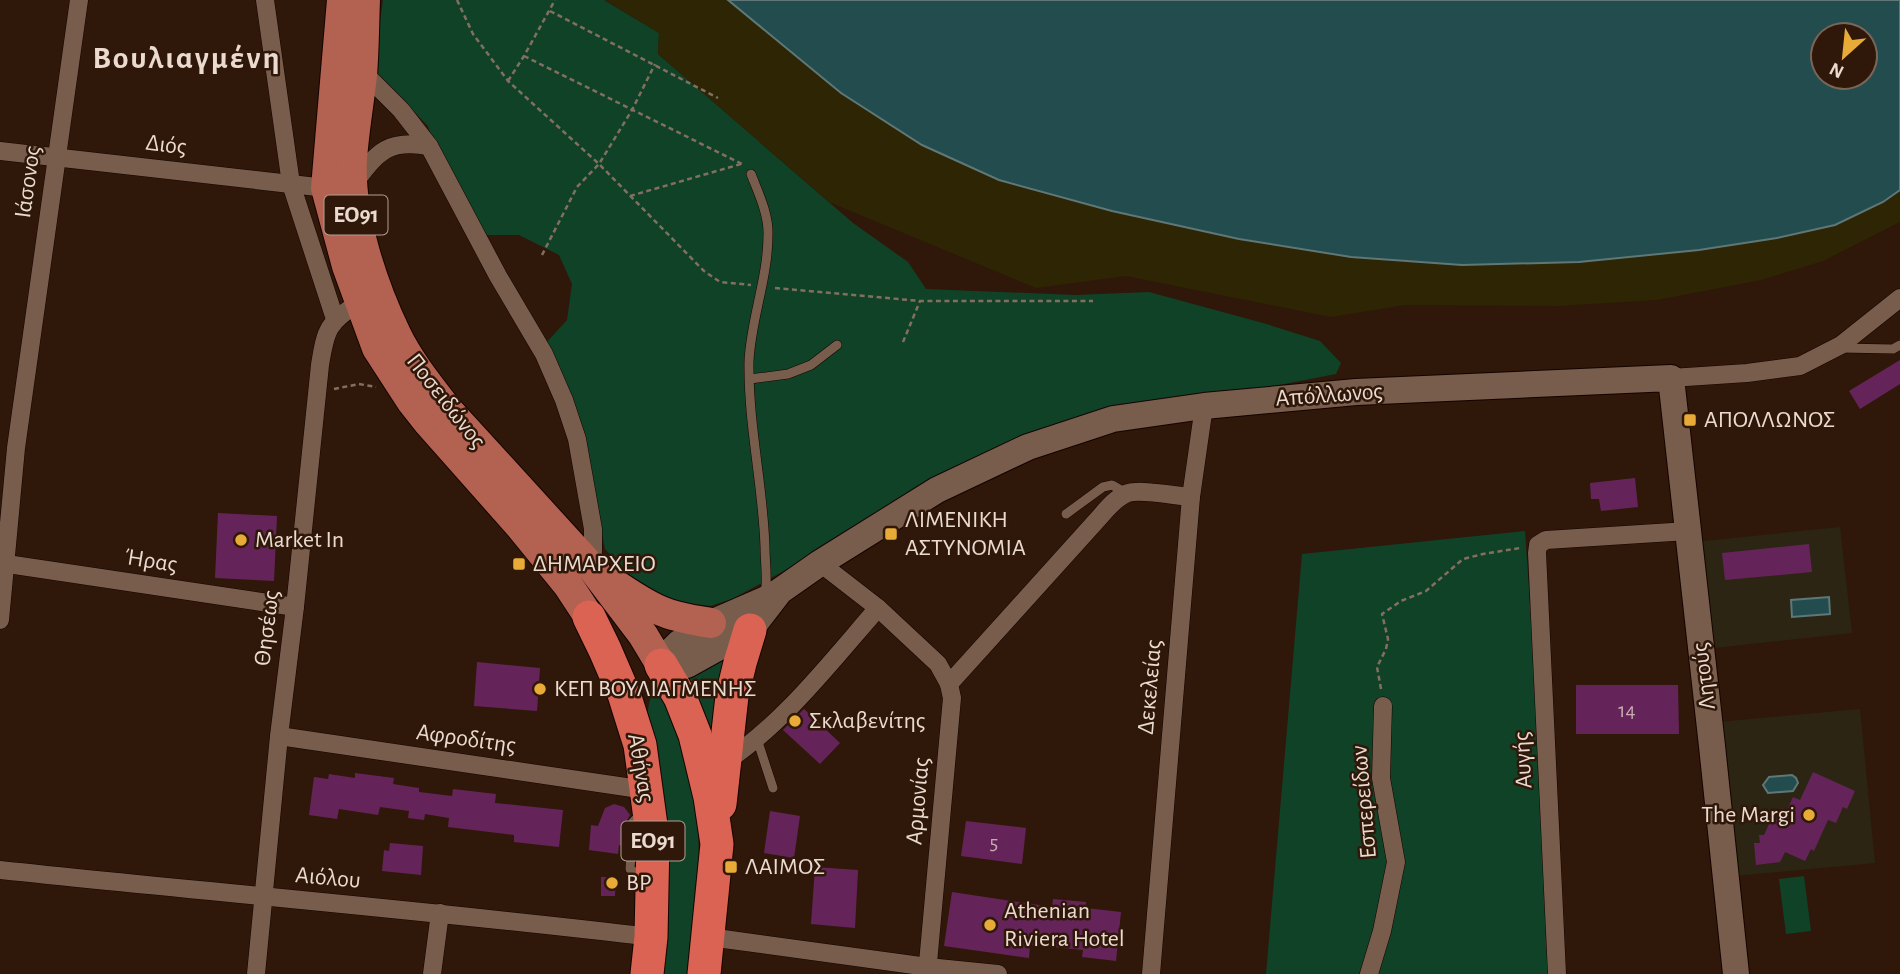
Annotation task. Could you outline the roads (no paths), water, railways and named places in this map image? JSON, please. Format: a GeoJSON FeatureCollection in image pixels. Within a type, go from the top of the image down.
{"type":"FeatureCollection","features":[{"type":"Feature","properties":{"kind":"highway","name":"Ποσειδώνος"},"geometry":{"type":"LineString","coordinates":[[589,617],[605,650]]}},
{"type":"Feature","properties":{"kind":"highway"},"geometry":{"type":"LineString","coordinates":[[589,617],[615,644],[661,665],[644,696],[640,718],[640,745]]}},
{"type":"Feature","properties":{"kind":"highway"},"geometry":{"type":"LineString","coordinates":[[717,844],[732,696],[750,630]]}},
{"type":"Feature","properties":{"kind":"highway","name":"Αθήνας"},"geometry":{"type":"LineString","coordinates":[[605,650],[624,694],[640,745],[648,799],[653,840],[651,937],[647,974]]}},
{"type":"Feature","properties":{"kind":"highway","name":"ΕΟ91"},"geometry":{"type":"LineString","coordinates":[[661,665],[680,697],[695,735],[710,797],[717,844],[704,974]]}},
{"type":"Feature","properties":{"kind":"main road","name":"Ποσειδώνος"},"geometry":{"type":"LineString","coordinates":[[342,0],[339,186],[359,302],[377,348],[412,402],[520,526],[568,585],[589,617]]}},
{"type":"Feature","properties":{"kind":"main road","name":"Ποσειδώνος"},"geometry":{"type":"LineString","coordinates":[[339,186],[352,160],[362,71],[365,0]]}},
{"type":"Feature","properties":{"kind":"main road","name":"Ποσειδώνος"},"geometry":{"type":"LineString","coordinates":[[339,186],[354,207],[363,244],[397,335],[430,387],[593,569],[643,635],[661,665]]}},
{"type":"Feature","properties":{"kind":"main road"},"geometry":{"type":"LineString","coordinates":[[593,569],[639,600],[662,611],[711,624]]}},
{"type":"Feature","properties":{"kind":"street","name":"Ιάσονος"},"geometry":{"type":"LineString","coordinates":[[0,621],[3,563],[16,448],[79,0]]}},
{"type":"Feature","properties":{"kind":"street"},"geometry":{"type":"LineString","coordinates":[[265,0],[291,184],[335,319],[359,302]]}},
{"type":"Feature","properties":{"kind":"street"},"geometry":{"type":"LineString","coordinates":[[362,71],[401,110],[429,146],[498,276],[544,354],[564,400],[576,439],[593,529],[593,569]]}},
{"type":"Feature","properties":{"kind":"street"},"geometry":{"type":"LineString","coordinates":[[339,186],[384,149],[412,143],[429,146]]}},
{"type":"Feature","properties":{"kind":"street","name":"Διός"},"geometry":{"type":"LineString","coordinates":[[0,150],[291,184],[339,186]]}},
{"type":"Feature","properties":{"kind":"street","name":"Απόλλωνος"},"geometry":{"type":"LineString","coordinates":[[772,596],[937,490],[1028,447],[1113,419],[1204,405],[1356,392],[1671,378],[1800,366],[1836,348],[1900,298]]}},
{"type":"Feature","properties":{"kind":"street","name":"Θησέως"},"geometry":{"type":"LineString","coordinates":[[256,974],[316,392],[324,338],[335,319]]}},
{"type":"Feature","properties":{"kind":"street","name":"Λητούς"},"geometry":{"type":"LineString","coordinates":[[1671,378],[1736,974]]}},
{"type":"Feature","properties":{"kind":"street","name":"Δεκελείας"},"geometry":{"type":"LineString","coordinates":[[1151,974],[1191,497],[1204,405]]}},
{"type":"Feature","properties":{"kind":"street"},"geometry":{"type":"LineString","coordinates":[[820,563],[878,608],[938,664],[949,684],[1111,505],[1126,493],[1136,491],[1191,497]]}},
{"type":"Feature","properties":{"kind":"street","name":"Αυγής"},"geometry":{"type":"LineString","coordinates":[[1557,974],[1538,545],[1545,540],[1688,531]]}},
{"type":"Feature","properties":{"kind":"street","name":"Ήρας"},"geometry":{"type":"LineString","coordinates":[[3,563],[295,607]]}},
{"type":"Feature","properties":{"kind":"street"},"geometry":{"type":"LineString","coordinates":[[772,596],[750,630],[687,665],[661,665],[679,643],[711,624],[772,596]]}},
{"type":"Feature","properties":{"kind":"street"},"geometry":{"type":"LineString","coordinates":[[724,763],[757,739],[793,704],[878,608]]}},
{"type":"Feature","properties":{"kind":"street","name":"Αρμονίας"},"geometry":{"type":"LineString","coordinates":[[928,970],[952,698],[949,684]]}},
{"type":"Feature","properties":{"kind":"street","name":"Εσπερείδων"},"geometry":{"type":"LineString","coordinates":[[1369,974],[1382,931],[1396,862],[1381,778],[1383,706]]}},
{"type":"Feature","properties":{"kind":"street","name":"Αφροδίτης"},"geometry":{"type":"LineString","coordinates":[[279,736],[648,799]]}},
{"type":"Feature","properties":{"kind":"street","name":"Αιόλου"},"geometry":{"type":"LineString","coordinates":[[0,870],[440,912],[651,937]]}},
{"type":"Feature","properties":{"kind":"street"},"geometry":{"type":"LineString","coordinates":[[432,974],[440,912]]}},
{"type":"Feature","properties":{"kind":"street"},"geometry":{"type":"LineString","coordinates":[[709,937],[928,970],[998,974]]}},
{"type":"Feature","properties":{"kind":"lane"},"geometry":{"type":"LineString","coordinates":[[751,174],[769,233],[749,362],[752,428],[764,524],[766,590],[772,596]]}},
{"type":"Feature","properties":{"kind":"lane"},"geometry":{"type":"LineString","coordinates":[[750,379],[788,374],[811,365],[838,345]]}},
{"type":"Feature","properties":{"kind":"lane"},"geometry":{"type":"LineString","coordinates":[[1836,348],[1893,349],[1900,345]]}},
{"type":"Feature","properties":{"kind":"lane"},"geometry":{"type":"LineString","coordinates":[[1066,514],[1103,487],[1112,485],[1126,493]]}},
{"type":"Feature","properties":{"kind":"lane"},"geometry":{"type":"LineString","coordinates":[[757,739],[774,788]]}},
{"type":"Feature","properties":{"kind":"water"},"geometry":{"type":"Polygon","coordinates":[[[728,0],[1900,0],[1900,190],[1883,202],[1835,225],[1777,238],[1699,250],[1579,262],[1462,265],[1351,257],[1239,239],[1112,211],[999,180],[922,145],[841,93],[728,0]]]}},
{"type":"Feature","properties":{"kind":"water"},"geometry":{"type":"Polygon","coordinates":[[[1829,597],[1830,614],[1792,617],[1791,600],[1829,597]]]}},
{"type":"Feature","properties":{"kind":"water"},"geometry":{"type":"Polygon","coordinates":[[[1792,775],[1798,783],[1793,791],[1768,793],[1763,785],[1769,777],[1792,775]]]}},
{"type":"Feature","properties":{"kind":"place","name":"ΑΠΟΛΛΩΝΟΣ"},"geometry":{"type":"Point","coordinates":[1690,420]}},
{"type":"Feature","properties":{"kind":"place","name":"ΛΙΜΕΝΙΚΗ ΑΣΤΥΝΟΜΙΑ"},"geometry":{"type":"Point","coordinates":[891,534]}},
{"type":"Feature","properties":{"kind":"place","name":"Market In"},"geometry":{"type":"Point","coordinates":[241,540]}},
{"type":"Feature","properties":{"kind":"place","name":"ΔΗΜΑΡΧΕΙΟ"},"geometry":{"type":"Point","coordinates":[519,564]}},
{"type":"Feature","properties":{"kind":"place","name":"ΚΕΠ ΒΟΥΛΙΑΓΜΕΝΗΣ"},"geometry":{"type":"Point","coordinates":[540,689]}},
{"type":"Feature","properties":{"kind":"place","name":"Σκλαβενίτης"},"geometry":{"type":"Point","coordinates":[795,721]}},
{"type":"Feature","properties":{"kind":"place","name":"The Margi"},"geometry":{"type":"Point","coordinates":[1809,815]}},
{"type":"Feature","properties":{"kind":"place","name":"ΛΑΙΜΟΣ"},"geometry":{"type":"Point","coordinates":[731,867]}},
{"type":"Feature","properties":{"kind":"place","name":"BP"},"geometry":{"type":"Point","coordinates":[612,883]}},
{"type":"Feature","properties":{"kind":"place","name":"Athenian Riviera Hotel"},"geometry":{"type":"Point","coordinates":[990,925]}},
{"type":"Feature","properties":{"kind":"district","name":"Βουλιαγμένη"},"geometry":{"type":"Point","coordinates":[187,58]}}]}
